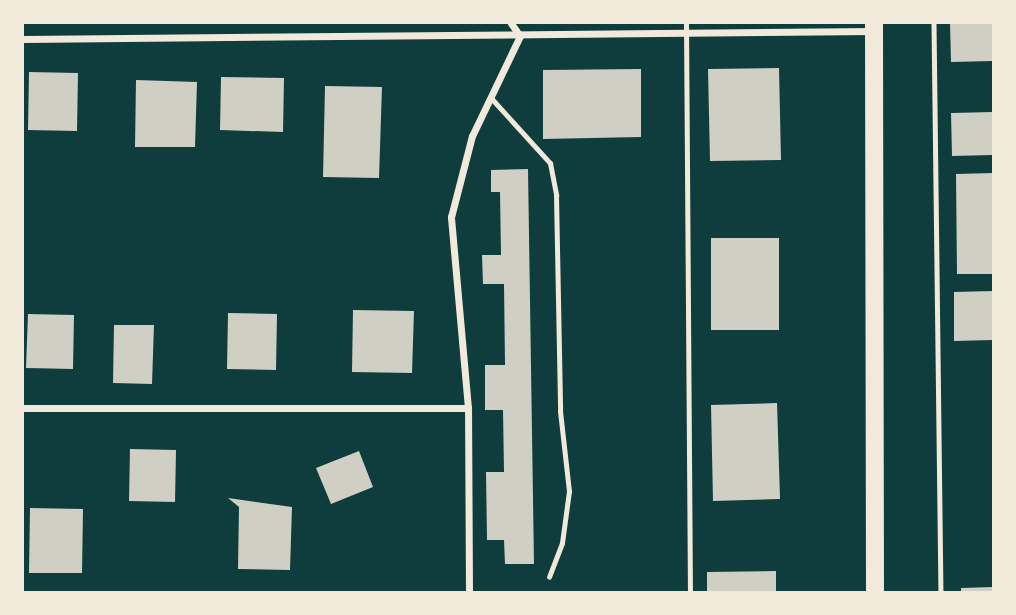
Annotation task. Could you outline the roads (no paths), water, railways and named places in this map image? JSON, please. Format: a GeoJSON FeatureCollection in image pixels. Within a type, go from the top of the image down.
{"type":"FeatureCollection","features":[{"type":"Feature","properties":{"kind":"main road"},"geometry":{"type":"LineString","coordinates":[[874,27],[875,592]]}},
{"type":"Feature","properties":{"kind":"street"},"geometry":{"type":"LineString","coordinates":[[511,23],[520,36]]}},
{"type":"Feature","properties":{"kind":"street"},"geometry":{"type":"LineString","coordinates":[[23,39],[520,36],[686,27],[874,27]]}},
{"type":"Feature","properties":{"kind":"street"},"geometry":{"type":"LineString","coordinates":[[469,592],[468,408],[452,217],[472,136],[520,36]]}},
{"type":"Feature","properties":{"kind":"street"},"geometry":{"type":"LineString","coordinates":[[23,408],[468,408]]}},
{"type":"Feature","properties":{"kind":"lane"},"geometry":{"type":"LineString","coordinates":[[686,27],[690,592]]}},
{"type":"Feature","properties":{"kind":"lane"},"geometry":{"type":"LineString","coordinates":[[491,98],[550,163],[556,195],[569,491],[562,543],[549,577]]}}]}
